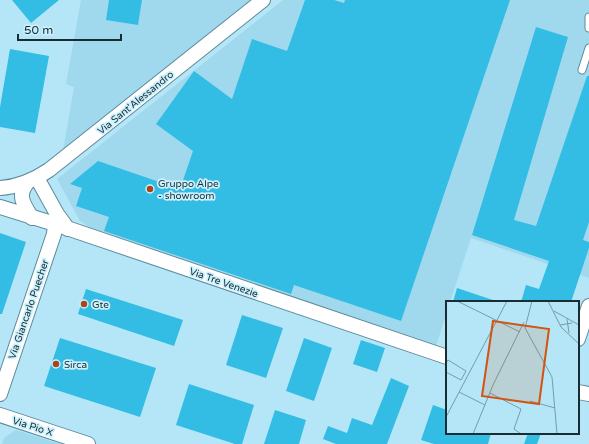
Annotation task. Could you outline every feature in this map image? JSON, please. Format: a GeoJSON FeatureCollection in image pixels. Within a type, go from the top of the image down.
{"type":"FeatureCollection","features":[{"type":"Feature","properties":{"kind":"street","name":"Via Sant'Alessandro"},"geometry":{"type":"LineString","coordinates":[[0,188],[33,180],[76,150],[263,0]]}},
{"type":"Feature","properties":{"kind":"street"},"geometry":{"type":"LineString","coordinates":[[32,218],[22,198],[24,186],[33,180],[57,214],[62,227]]}},
{"type":"Feature","properties":{"kind":"street","name":"Via Tre Venezie"},"geometry":{"type":"LineString","coordinates":[[0,208],[62,227],[446,358]]}},
{"type":"Feature","properties":{"kind":"street","name":"Via Giancarlo Puecher"},"geometry":{"type":"LineString","coordinates":[[0,394],[54,234],[62,227]]}},
{"type":"Feature","properties":{"kind":"street"},"geometry":{"type":"LineString","coordinates":[[579,336],[589,306]]}},
{"type":"Feature","properties":{"kind":"street"},"geometry":{"type":"LineString","coordinates":[[579,392],[589,394]]}},
{"type":"Feature","properties":{"kind":"street","name":"Via Pio X"},"geometry":{"type":"LineString","coordinates":[[0,415],[88,444]]}},
{"type":"Feature","properties":{"kind":"lane"},"geometry":{"type":"LineString","coordinates":[[589,17],[589,28]]}},
{"type":"Feature","properties":{"kind":"lane"},"geometry":{"type":"LineString","coordinates":[[582,70],[589,48]]}},
{"type":"Feature","properties":{"kind":"shaded area"},"geometry":{"type":"Polygon","coordinates":[[[81,0],[250,0],[63,151],[74,87],[66,84],[81,0]]]}},
{"type":"Feature","properties":{"kind":"shaded area"},"geometry":{"type":"Polygon","coordinates":[[[283,0],[589,0],[589,278],[471,238],[450,301],[446,301],[446,315],[436,346],[89,227],[80,221],[57,179],[283,0]]]}},
{"type":"Feature","properties":{"kind":"shaded area"},"geometry":{"type":"Polygon","coordinates":[[[16,430],[60,444],[2,444],[4,438],[16,430]]]}},
{"type":"Feature","properties":{"kind":"building"},"geometry":{"type":"Polygon","coordinates":[[[12,0],[59,0],[31,23],[12,0]]]}},
{"type":"Feature","properties":{"kind":"building"},"geometry":{"type":"Polygon","coordinates":[[[109,0],[142,0],[138,25],[106,20],[109,0]]]}},
{"type":"Feature","properties":{"kind":"building"},"geometry":{"type":"Polygon","coordinates":[[[305,0],[334,0],[344,3],[345,0],[510,0],[401,321],[294,285],[291,294],[104,231],[109,217],[76,206],[82,188],[70,184],[98,161],[180,189],[193,151],[156,124],[194,71],[232,99],[252,39],[287,51],[305,0]]]}},
{"type":"Feature","properties":{"kind":"building"},"geometry":{"type":"Polygon","coordinates":[[[536,27],[568,37],[514,220],[536,226],[587,76],[589,76],[589,222],[583,240],[589,242],[589,248],[571,301],[521,301],[526,285],[539,289],[549,261],[472,235],[536,27]]]}},
{"type":"Feature","properties":{"kind":"building"},"geometry":{"type":"Polygon","coordinates":[[[10,49],[49,56],[35,133],[0,127],[0,107],[10,49]]]}},
{"type":"Feature","properties":{"kind":"building"},"geometry":{"type":"Polygon","coordinates":[[[0,233],[26,242],[2,314],[0,314],[0,233]]]}},
{"type":"Feature","properties":{"kind":"building"},"geometry":{"type":"Polygon","coordinates":[[[457,288],[493,300],[493,301],[453,301],[457,288]]]}},
{"type":"Feature","properties":{"kind":"building"},"geometry":{"type":"Polygon","coordinates":[[[86,289],[183,320],[174,346],[78,314],[86,289]]]}},
{"type":"Feature","properties":{"kind":"building"},"geometry":{"type":"Polygon","coordinates":[[[242,315],[283,328],[266,378],[226,365],[242,315]]]}},
{"type":"Feature","properties":{"kind":"building"},"geometry":{"type":"Polygon","coordinates":[[[60,338],[156,368],[140,417],[44,386],[60,338]]]}},
{"type":"Feature","properties":{"kind":"building"},"geometry":{"type":"Polygon","coordinates":[[[304,338],[332,348],[314,401],[286,391],[304,338]]]}},
{"type":"Feature","properties":{"kind":"building"},"geometry":{"type":"Polygon","coordinates":[[[361,340],[385,348],[377,372],[353,364],[361,340]]]}},
{"type":"Feature","properties":{"kind":"building"},"geometry":{"type":"Polygon","coordinates":[[[391,378],[409,386],[387,444],[336,444],[323,439],[328,426],[347,433],[352,418],[372,425],[391,378]]]}},
{"type":"Feature","properties":{"kind":"building"},"geometry":{"type":"Polygon","coordinates":[[[189,384],[254,405],[242,444],[235,444],[176,425],[189,384]]]}},
{"type":"Feature","properties":{"kind":"building"},"geometry":{"type":"Polygon","coordinates":[[[433,405],[446,410],[446,434],[491,434],[488,444],[434,444],[421,440],[433,405]]]}},
{"type":"Feature","properties":{"kind":"building"},"geometry":{"type":"Polygon","coordinates":[[[275,410],[306,420],[299,444],[264,444],[275,410]]]}},
{"type":"Feature","properties":{"kind":"building"},"geometry":{"type":"Polygon","coordinates":[[[528,434],[541,434],[537,444],[524,444],[528,434]]]}},
{"type":"Feature","properties":{"kind":"place","name":"Gruppo Alpe - showroom"},"geometry":{"type":"Point","coordinates":[150,189]}},
{"type":"Feature","properties":{"kind":"place","name":"Gte"},"geometry":{"type":"Point","coordinates":[84,304]}},
{"type":"Feature","properties":{"kind":"place","name":"Sirca"},"geometry":{"type":"Point","coordinates":[56,364]}}]}
